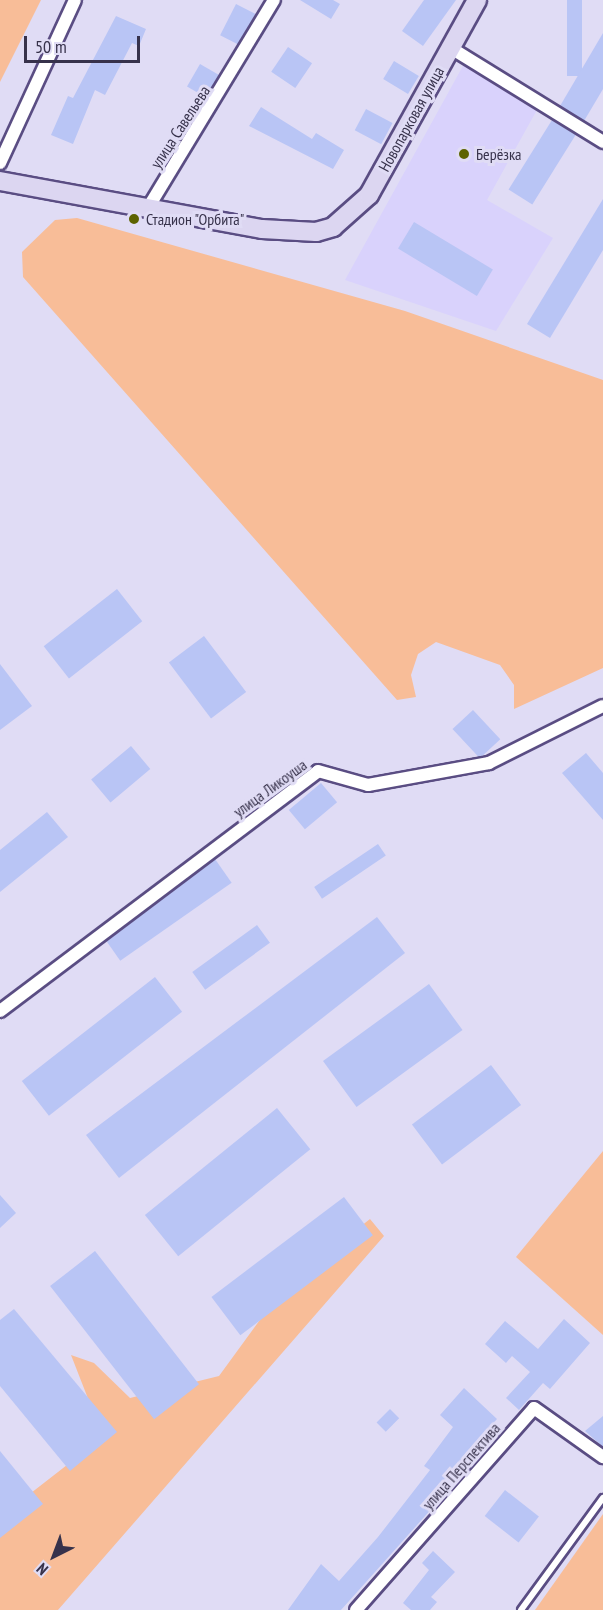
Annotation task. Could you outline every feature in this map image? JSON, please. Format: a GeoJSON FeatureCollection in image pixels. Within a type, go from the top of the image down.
{"type":"FeatureCollection","features":[{"type":"Feature","properties":{"kind":"street"},"geometry":{"type":"LineString","coordinates":[[0,163],[75,0]]}},
{"type":"Feature","properties":{"kind":"street","name":"улица Савельева"},"geometry":{"type":"LineString","coordinates":[[148,208],[274,0]]}},
{"type":"Feature","properties":{"kind":"street","name":"Новопарковая улица"},"geometry":{"type":"LineString","coordinates":[[148,208],[273,230],[333,227],[369,195],[477,0]]}},
{"type":"Feature","properties":{"kind":"street"},"geometry":{"type":"LineString","coordinates":[[451,48],[603,141]]}},
{"type":"Feature","properties":{"kind":"street"},"geometry":{"type":"LineString","coordinates":[[0,181],[148,208]]}},
{"type":"Feature","properties":{"kind":"street","name":"улица Ликоуша"},"geometry":{"type":"LineString","coordinates":[[0,1011],[318,771],[368,785],[489,763],[603,706]]}},
{"type":"Feature","properties":{"kind":"street","name":"улица Перспектива"},"geometry":{"type":"LineString","coordinates":[[356,1610],[534,1408],[603,1457]]}},
{"type":"Feature","properties":{"kind":"lane"},"geometry":{"type":"LineString","coordinates":[[521,1610],[603,1498]]}},
{"type":"Feature","properties":{"kind":"shaded area"},"geometry":{"type":"Polygon","coordinates":[[[0,0],[41,0],[0,82],[0,0]]]}},
{"type":"Feature","properties":{"kind":"shaded area","name":"Берёзка"},"geometry":{"type":"Polygon","coordinates":[[[464,64],[538,108],[487,200],[553,238],[496,331],[345,280],[464,64]]]}},
{"type":"Feature","properties":{"kind":"shaded area"},"geometry":{"type":"Polygon","coordinates":[[[77,218],[405,311],[603,380],[603,668],[514,709],[514,685],[500,665],[436,642],[418,654],[411,675],[416,697],[397,700],[23,277],[22,252],[55,220],[77,218]]]}},
{"type":"Feature","properties":{"kind":"shaded area"},"geometry":{"type":"Polygon","coordinates":[[[603,1151],[603,1335],[516,1257],[603,1151]]]}},
{"type":"Feature","properties":{"kind":"shaded area"},"geometry":{"type":"Polygon","coordinates":[[[370,1219],[384,1236],[58,1610],[0,1610],[0,1500],[31,1493],[103,1437],[71,1355],[94,1363],[130,1398],[219,1376],[284,1287],[370,1219]]]}},
{"type":"Feature","properties":{"kind":"shaded area"},"geometry":{"type":"Polygon","coordinates":[[[603,1514],[603,1610],[535,1610],[603,1514]]]}},
{"type":"Feature","properties":{"kind":"building"},"geometry":{"type":"Polygon","coordinates":[[[300,0],[333,0],[340,4],[331,19],[300,0]]]}},
{"type":"Feature","properties":{"kind":"building"},"geometry":{"type":"Polygon","coordinates":[[[424,0],[456,0],[423,46],[402,31],[424,0]]]}},
{"type":"Feature","properties":{"kind":"building"},"geometry":{"type":"Polygon","coordinates":[[[567,0],[582,0],[582,76],[567,76],[567,0]]]}},
{"type":"Feature","properties":{"kind":"building"},"geometry":{"type":"Polygon","coordinates":[[[236,4],[256,14],[240,45],[220,35],[236,4]]]}},
{"type":"Feature","properties":{"kind":"building"},"geometry":{"type":"Polygon","coordinates":[[[116,16],[146,29],[139,46],[132,43],[105,95],[95,90],[73,144],[51,135],[68,96],[73,98],[116,16]]]}},
{"type":"Feature","properties":{"kind":"building"},"geometry":{"type":"Polygon","coordinates":[[[603,33],[603,89],[584,121],[560,106],[603,33]]]}},
{"type":"Feature","properties":{"kind":"building"},"geometry":{"type":"Polygon","coordinates":[[[288,47],[312,63],[295,88],[271,72],[288,47]]]}},
{"type":"Feature","properties":{"kind":"building"},"geometry":{"type":"Polygon","coordinates":[[[394,61],[419,76],[408,94],[383,79],[394,61]]]}},
{"type":"Feature","properties":{"kind":"building"},"geometry":{"type":"Polygon","coordinates":[[[200,64],[219,75],[206,98],[187,87],[200,64]]]}},
{"type":"Feature","properties":{"kind":"building"},"geometry":{"type":"Polygon","coordinates":[[[261,107],[312,139],[316,133],[344,150],[333,169],[249,126],[261,107]]]}},
{"type":"Feature","properties":{"kind":"building"},"geometry":{"type":"Polygon","coordinates":[[[366,109],[392,123],[381,144],[355,130],[366,109]]]}},
{"type":"Feature","properties":{"kind":"building"},"geometry":{"type":"Polygon","coordinates":[[[552,120],[576,135],[532,204],[509,190],[552,120]]]}},
{"type":"Feature","properties":{"kind":"building"},"geometry":{"type":"Polygon","coordinates":[[[603,199],[603,250],[550,338],[527,324],[603,199]]]}},
{"type":"Feature","properties":{"kind":"building"},"geometry":{"type":"Polygon","coordinates":[[[414,222],[493,269],[477,296],[398,249],[414,222]]]}},
{"type":"Feature","properties":{"kind":"building"},"geometry":{"type":"Polygon","coordinates":[[[117,589],[142,621],[69,679],[44,646],[117,589]]]}},
{"type":"Feature","properties":{"kind":"building"},"geometry":{"type":"Polygon","coordinates":[[[204,636],[246,692],[211,718],[169,662],[204,636]]]}},
{"type":"Feature","properties":{"kind":"building"},"geometry":{"type":"Polygon","coordinates":[[[0,664],[32,706],[0,730],[0,664]]]}},
{"type":"Feature","properties":{"kind":"building"},"geometry":{"type":"Polygon","coordinates":[[[473,710],[500,739],[480,758],[453,729],[473,710]]]}},
{"type":"Feature","properties":{"kind":"building"},"geometry":{"type":"Polygon","coordinates":[[[131,746],[150,769],[110,802],[91,779],[131,746]]]}},
{"type":"Feature","properties":{"kind":"building"},"geometry":{"type":"Polygon","coordinates":[[[586,753],[603,773],[603,820],[562,773],[586,753]]]}},
{"type":"Feature","properties":{"kind":"building"},"geometry":{"type":"Polygon","coordinates":[[[321,783],[337,802],[305,829],[289,810],[321,783]]]}},
{"type":"Feature","properties":{"kind":"building"},"geometry":{"type":"Polygon","coordinates":[[[47,812],[68,837],[0,892],[0,850],[47,812]]]}},
{"type":"Feature","properties":{"kind":"building"},"geometry":{"type":"Polygon","coordinates":[[[378,844],[386,856],[322,899],[314,887],[378,844]]]}},
{"type":"Feature","properties":{"kind":"building"},"geometry":{"type":"Polygon","coordinates":[[[215,859],[232,883],[120,961],[104,937],[215,859]]]}},
{"type":"Feature","properties":{"kind":"building"},"geometry":{"type":"Polygon","coordinates":[[[377,917],[405,953],[119,1178],[86,1135],[377,917]]]}},
{"type":"Feature","properties":{"kind":"building"},"geometry":{"type":"Polygon","coordinates":[[[257,925],[270,943],[205,990],[192,972],[257,925]]]}},
{"type":"Feature","properties":{"kind":"building"},"geometry":{"type":"Polygon","coordinates":[[[155,977],[182,1012],[49,1116],[22,1081],[155,977]]]}},
{"type":"Feature","properties":{"kind":"building"},"geometry":{"type":"Polygon","coordinates":[[[429,984],[463,1030],[357,1107],[323,1061],[429,984]]]}},
{"type":"Feature","properties":{"kind":"building"},"geometry":{"type":"Polygon","coordinates":[[[491,1065],[521,1105],[442,1165],[412,1125],[491,1065]]]}},
{"type":"Feature","properties":{"kind":"building"},"geometry":{"type":"Polygon","coordinates":[[[277,1108],[310,1149],[178,1256],[145,1215],[277,1108]]]}},
{"type":"Feature","properties":{"kind":"building"},"geometry":{"type":"Polygon","coordinates":[[[0,1195],[16,1213],[0,1228],[0,1195]]]}},
{"type":"Feature","properties":{"kind":"building"},"geometry":{"type":"Polygon","coordinates":[[[344,1197],[373,1235],[240,1335],[211,1297],[344,1197]]]}},
{"type":"Feature","properties":{"kind":"building"},"geometry":{"type":"Polygon","coordinates":[[[95,1251],[199,1384],[154,1419],[50,1286],[95,1251]]]}},
{"type":"Feature","properties":{"kind":"building"},"geometry":{"type":"Polygon","coordinates":[[[14,1309],[117,1432],[70,1471],[0,1386],[0,1320],[14,1309]]]}},
{"type":"Feature","properties":{"kind":"building"},"geometry":{"type":"Polygon","coordinates":[[[564,1319],[590,1343],[550,1389],[543,1383],[519,1410],[506,1398],[530,1372],[512,1356],[506,1363],[485,1344],[505,1321],[538,1349],[564,1319]]]}},
{"type":"Feature","properties":{"kind":"building"},"geometry":{"type":"Polygon","coordinates":[[[464,1388],[497,1419],[464,1456],[471,1461],[451,1487],[341,1610],[288,1610],[321,1564],[339,1581],[378,1537],[430,1470],[424,1466],[453,1427],[440,1415],[464,1388]]]}},
{"type":"Feature","properties":{"kind":"building"},"geometry":{"type":"Polygon","coordinates":[[[390,1409],[399,1418],[386,1432],[377,1422],[390,1409]]]}},
{"type":"Feature","properties":{"kind":"building"},"geometry":{"type":"Polygon","coordinates":[[[603,1416],[603,1447],[585,1431],[603,1416]]]}},
{"type":"Feature","properties":{"kind":"building"},"geometry":{"type":"Polygon","coordinates":[[[0,1451],[43,1504],[0,1538],[0,1451]]]}},
{"type":"Feature","properties":{"kind":"building"},"geometry":{"type":"Polygon","coordinates":[[[505,1490],[539,1516],[519,1542],[485,1516],[505,1490]]]}},
{"type":"Feature","properties":{"kind":"building"},"geometry":{"type":"Polygon","coordinates":[[[433,1551],[455,1572],[431,1597],[437,1602],[430,1610],[411,1610],[403,1603],[429,1570],[422,1563],[433,1551]]]}},
{"type":"Feature","properties":{"kind":"place","name":"Берёзка"},"geometry":{"type":"Point","coordinates":[464,154]}},
{"type":"Feature","properties":{"kind":"place","name":"Стадион \"Орбита\""},"geometry":{"type":"Point","coordinates":[134,219]}}]}
